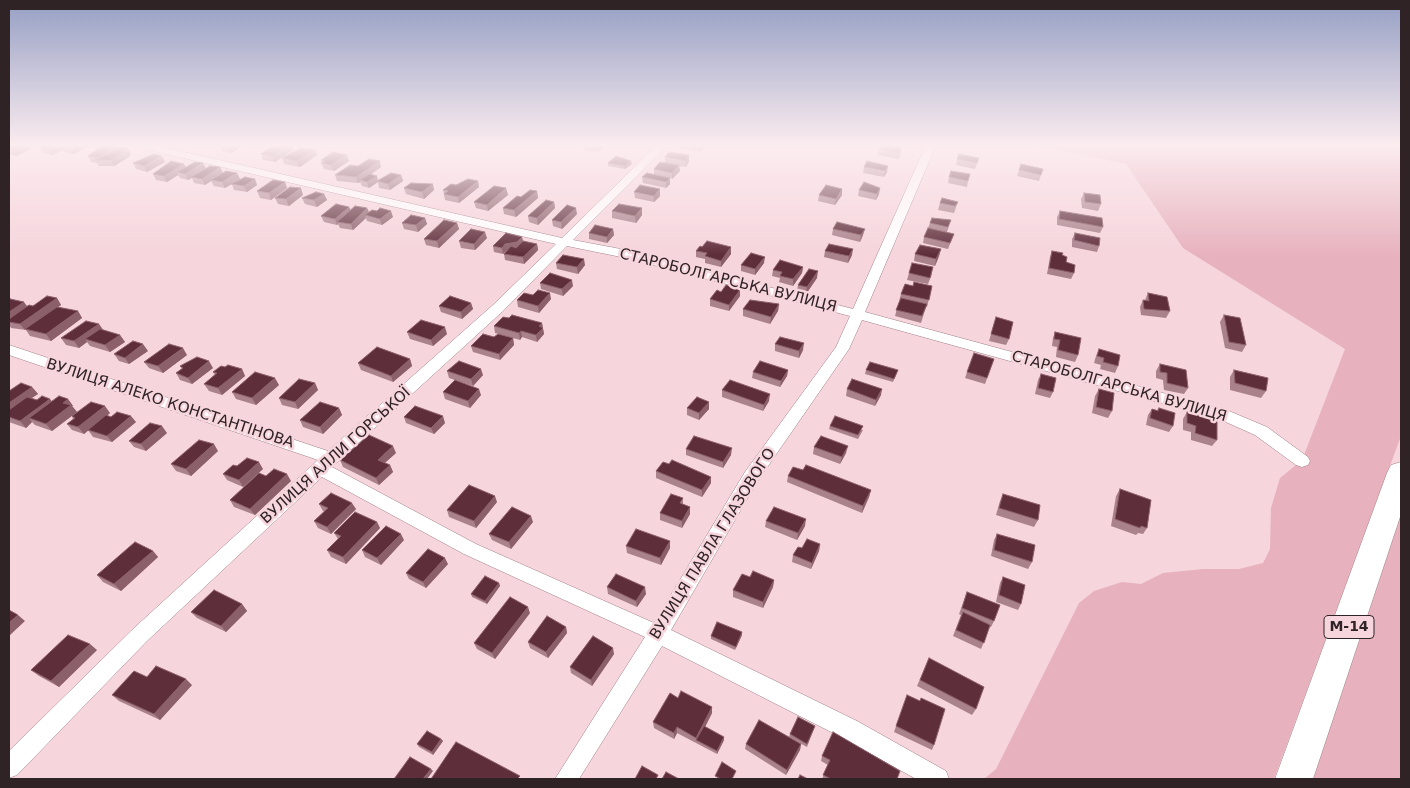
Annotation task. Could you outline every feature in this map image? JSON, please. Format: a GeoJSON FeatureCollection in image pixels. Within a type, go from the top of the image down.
{"type":"FeatureCollection","features":[{"type":"Feature","properties":{"kind":"highway","name":"М-14"},"geometry":{"type":"LineString","coordinates":[[1294,779],[1401,473]]}},
{"type":"Feature","properties":{"kind":"street","name":"СТАРОБОЛГАРСЬКА ВУЛИЦЯ"},"geometry":{"type":"LineString","coordinates":[[301,182],[700,272],[1224,415],[1262,431],[1302,460]]}},
{"type":"Feature","properties":{"kind":"street","name":"ВУЛИЦЯ АЛЛИ ГОРСЬКОЇ"},"geometry":{"type":"LineString","coordinates":[[9,766],[140,635],[325,463],[465,339],[625,182]]}},
{"type":"Feature","properties":{"kind":"street","name":"ВУЛИЦЯ ПАВЛА ГЛАЗОВОГО"},"geometry":{"type":"LineString","coordinates":[[566,779],[658,634],[751,477],[793,420],[829,365],[838,356],[897,228],[916,182]]}},
{"type":"Feature","properties":{"kind":"street","name":"ВУЛИЦЯ АЛЕКО КОНСТАНТІНОВА"},"geometry":{"type":"LineString","coordinates":[[9,350],[325,463],[470,549],[658,634],[849,729],[938,779]]}},
{"type":"Feature","properties":{"kind":"shaded area"},"geometry":{"type":"Polygon","coordinates":[[[1138,182],[1401,182],[1401,436],[1274,779],[984,779],[996,769],[1079,603],[1094,591],[1122,582],[1141,584],[1163,573],[1203,569],[1239,569],[1263,563],[1270,549],[1271,508],[1280,478],[1302,460],[1345,349],[1183,248],[1138,182]]]}},
{"type":"Feature","properties":{"kind":"shaded area"},"geometry":{"type":"Polygon","coordinates":[[[1401,506],[1401,779],[1308,779],[1371,598],[1401,506]]]}},
{"type":"Feature","properties":{"kind":"building"},"geometry":{"type":"Polygon","coordinates":[[[235,182],[251,182],[244,186],[231,184],[235,182]]]}},
{"type":"Feature","properties":{"kind":"building"},"geometry":{"type":"Polygon","coordinates":[[[270,182],[285,182],[269,193],[257,191],[270,182]]]}},
{"type":"Feature","properties":{"kind":"building"},"geometry":{"type":"Polygon","coordinates":[[[462,182],[477,182],[458,197],[444,194],[448,191],[443,190],[451,184],[456,185],[462,182]]]}},
{"type":"Feature","properties":{"kind":"building"},"geometry":{"type":"Polygon","coordinates":[[[864,182],[880,188],[877,194],[859,190],[864,182]]]}},
{"type":"Feature","properties":{"kind":"building"},"geometry":{"type":"Polygon","coordinates":[[[411,183],[433,184],[422,192],[404,188],[411,183]]]}},
{"type":"Feature","properties":{"kind":"building"},"geometry":{"type":"Polygon","coordinates":[[[640,185],[660,189],[654,196],[634,192],[640,185]]]}},
{"type":"Feature","properties":{"kind":"building"},"geometry":{"type":"Polygon","coordinates":[[[826,185],[842,189],[836,199],[819,195],[826,185]]]}},
{"type":"Feature","properties":{"kind":"building"},"geometry":{"type":"Polygon","coordinates":[[[494,186],[506,188],[487,205],[474,202],[494,186]]]}},
{"type":"Feature","properties":{"kind":"building"},"geometry":{"type":"Polygon","coordinates":[[[290,187],[301,188],[286,199],[275,198],[290,187]]]}},
{"type":"Feature","properties":{"kind":"building"},"geometry":{"type":"Polygon","coordinates":[[[530,190],[537,191],[514,210],[503,208],[517,196],[521,197],[530,190]]]}},
{"type":"Feature","properties":{"kind":"building"},"geometry":{"type":"Polygon","coordinates":[[[316,192],[324,194],[314,200],[302,198],[316,192]]]}},
{"type":"Feature","properties":{"kind":"building"},"geometry":{"type":"Polygon","coordinates":[[[1084,193],[1100,195],[1101,204],[1085,202],[1084,193]]]}},
{"type":"Feature","properties":{"kind":"building"},"geometry":{"type":"Polygon","coordinates":[[[942,198],[958,202],[955,206],[940,203],[942,198]]]}},
{"type":"Feature","properties":{"kind":"building"},"geometry":{"type":"Polygon","coordinates":[[[546,200],[554,202],[537,218],[528,216],[546,200]]]}},
{"type":"Feature","properties":{"kind":"building"},"geometry":{"type":"Polygon","coordinates":[[[336,204],[349,207],[335,219],[321,216],[336,204]]]}},
{"type":"Feature","properties":{"kind":"building"},"geometry":{"type":"Polygon","coordinates":[[[619,204],[642,208],[635,216],[612,211],[619,204]]]}},
{"type":"Feature","properties":{"kind":"building"},"geometry":{"type":"Polygon","coordinates":[[[567,205],[576,208],[561,222],[552,220],[567,205]]]}},
{"type":"Feature","properties":{"kind":"building"},"geometry":{"type":"Polygon","coordinates":[[[355,206],[367,208],[351,224],[337,222],[355,206]]]}},
{"type":"Feature","properties":{"kind":"building"},"geometry":{"type":"Polygon","coordinates":[[[380,208],[391,211],[380,219],[365,215],[372,210],[377,211],[380,208]]]}},
{"type":"Feature","properties":{"kind":"building"},"geometry":{"type":"Polygon","coordinates":[[[1060,211],[1102,218],[1103,227],[1059,219],[1060,211]]]}},
{"type":"Feature","properties":{"kind":"building"},"geometry":{"type":"Polygon","coordinates":[[[411,215],[425,218],[416,225],[402,223],[411,215]]]}},
{"type":"Feature","properties":{"kind":"building"},"geometry":{"type":"Polygon","coordinates":[[[932,218],[951,220],[948,227],[930,223],[932,218]]]}},
{"type":"Feature","properties":{"kind":"building"},"geometry":{"type":"Polygon","coordinates":[[[444,220],[457,223],[437,241],[424,239],[444,220]]]}},
{"type":"Feature","properties":{"kind":"building"},"geometry":{"type":"Polygon","coordinates":[[[837,222],[865,229],[861,235],[833,229],[837,222]]]}},
{"type":"Feature","properties":{"kind":"building"},"geometry":{"type":"Polygon","coordinates":[[[595,225],[613,229],[607,237],[589,233],[595,225]]]}},
{"type":"Feature","properties":{"kind":"building"},"geometry":{"type":"Polygon","coordinates":[[[928,228],[954,234],[950,243],[924,237],[928,228]]]}},
{"type":"Feature","properties":{"kind":"building"},"geometry":{"type":"Polygon","coordinates":[[[471,229],[485,232],[474,244],[459,241],[471,229]]]}},
{"type":"Feature","properties":{"kind":"building"},"geometry":{"type":"Polygon","coordinates":[[[506,233],[522,237],[517,242],[505,244],[502,248],[493,246],[506,233]]]}},
{"type":"Feature","properties":{"kind":"building"},"geometry":{"type":"Polygon","coordinates":[[[1075,233],[1100,238],[1099,246],[1074,240],[1075,233]]]}},
{"type":"Feature","properties":{"kind":"building"},"geometry":{"type":"Polygon","coordinates":[[[523,241],[537,244],[523,257],[504,254],[511,246],[516,248],[523,241]]]}},
{"type":"Feature","properties":{"kind":"building"},"geometry":{"type":"Polygon","coordinates":[[[707,241],[731,247],[721,261],[705,256],[707,253],[696,251],[707,241]]]}},
{"type":"Feature","properties":{"kind":"building"},"geometry":{"type":"Polygon","coordinates":[[[829,244],[853,249],[849,256],[825,251],[829,244]]]}},
{"type":"Feature","properties":{"kind":"building"},"geometry":{"type":"Polygon","coordinates":[[[920,245],[941,249],[936,259],[915,254],[920,245]]]}},
{"type":"Feature","properties":{"kind":"building"},"geometry":{"type":"Polygon","coordinates":[[[1052,251],[1063,253],[1062,255],[1067,257],[1066,262],[1075,265],[1074,273],[1049,268],[1052,251]]]}},
{"type":"Feature","properties":{"kind":"building"},"geometry":{"type":"Polygon","coordinates":[[[751,253],[765,257],[755,269],[741,265],[751,253]]]}},
{"type":"Feature","properties":{"kind":"building"},"geometry":{"type":"Polygon","coordinates":[[[563,255],[584,259],[577,267],[556,263],[563,255]]]}},
{"type":"Feature","properties":{"kind":"building"},"geometry":{"type":"Polygon","coordinates":[[[780,260],[803,267],[793,279],[780,276],[782,272],[773,270],[780,260]]]}},
{"type":"Feature","properties":{"kind":"building"},"geometry":{"type":"Polygon","coordinates":[[[912,263],[933,267],[930,278],[909,273],[912,263]]]}},
{"type":"Feature","properties":{"kind":"building"},"geometry":{"type":"Polygon","coordinates":[[[809,269],[818,271],[807,287],[798,285],[809,269]]]}},
{"type":"Feature","properties":{"kind":"building"},"geometry":{"type":"Polygon","coordinates":[[[550,273],[572,280],[562,289],[540,283],[550,273]]]}},
{"type":"Feature","properties":{"kind":"building"},"geometry":{"type":"Polygon","coordinates":[[[914,282],[932,286],[929,300],[901,294],[905,284],[913,286],[914,282]]]}},
{"type":"Feature","properties":{"kind":"building"},"geometry":{"type":"Polygon","coordinates":[[[726,285],[740,290],[729,305],[710,299],[717,290],[721,292],[726,285]]]}},
{"type":"Feature","properties":{"kind":"building"},"geometry":{"type":"Polygon","coordinates":[[[538,290],[550,293],[538,306],[517,300],[524,293],[533,295],[538,290]]]}},
{"type":"Feature","properties":{"kind":"building"},"geometry":{"type":"Polygon","coordinates":[[[1148,293],[1167,297],[1170,311],[1144,309],[1143,300],[1149,301],[1148,293]]]}},
{"type":"Feature","properties":{"kind":"building"},"geometry":{"type":"Polygon","coordinates":[[[47,296],[57,298],[20,324],[9,322],[9,319],[29,305],[33,306],[47,296]]]}},
{"type":"Feature","properties":{"kind":"building"},"geometry":{"type":"Polygon","coordinates":[[[450,296],[471,303],[461,312],[439,306],[450,296]]]}},
{"type":"Feature","properties":{"kind":"building"},"geometry":{"type":"Polygon","coordinates":[[[901,298],[927,304],[922,316],[896,310],[901,298]]]}},
{"type":"Feature","properties":{"kind":"building"},"geometry":{"type":"Polygon","coordinates":[[[10,299],[24,302],[9,312],[10,299]]]}},
{"type":"Feature","properties":{"kind":"building"},"geometry":{"type":"Polygon","coordinates":[[[750,300],[779,304],[771,317],[743,309],[750,300]]]}},
{"type":"Feature","properties":{"kind":"building"},"geometry":{"type":"Polygon","coordinates":[[[57,307],[78,311],[46,334],[25,329],[57,307]]]}},
{"type":"Feature","properties":{"kind":"building"},"geometry":{"type":"Polygon","coordinates":[[[512,315],[542,323],[539,326],[543,328],[536,335],[521,331],[519,333],[494,326],[503,317],[509,318],[512,315]]]}},
{"type":"Feature","properties":{"kind":"building"},"geometry":{"type":"Polygon","coordinates":[[[1224,315],[1240,318],[1246,345],[1229,342],[1224,315]]]}},
{"type":"Feature","properties":{"kind":"building"},"geometry":{"type":"Polygon","coordinates":[[[996,317],[1013,322],[1009,339],[991,334],[996,317]]]}},
{"type":"Feature","properties":{"kind":"building"},"geometry":{"type":"Polygon","coordinates":[[[421,320],[445,327],[431,340],[407,332],[421,320]]]}},
{"type":"Feature","properties":{"kind":"building"},"geometry":{"type":"Polygon","coordinates":[[[86,321],[99,324],[74,341],[61,338],[86,321]]]}},
{"type":"Feature","properties":{"kind":"building"},"geometry":{"type":"Polygon","coordinates":[[[100,329],[120,335],[105,345],[85,339],[100,329]]]}},
{"type":"Feature","properties":{"kind":"building"},"geometry":{"type":"Polygon","coordinates":[[[1055,332],[1081,338],[1078,355],[1058,350],[1060,340],[1054,339],[1055,332]]]}},
{"type":"Feature","properties":{"kind":"building"},"geometry":{"type":"Polygon","coordinates":[[[483,334],[494,337],[498,334],[513,338],[499,354],[471,346],[483,334]]]}},
{"type":"Feature","properties":{"kind":"building"},"geometry":{"type":"Polygon","coordinates":[[[780,337],[804,343],[799,351],[775,344],[780,337]]]}},
{"type":"Feature","properties":{"kind":"building"},"geometry":{"type":"Polygon","coordinates":[[[133,341],[143,344],[125,358],[114,354],[133,341]]]}},
{"type":"Feature","properties":{"kind":"building"},"geometry":{"type":"Polygon","coordinates":[[[169,344],[183,348],[158,366],[144,362],[169,344]]]}},
{"type":"Feature","properties":{"kind":"building"},"geometry":{"type":"Polygon","coordinates":[[[377,347],[410,359],[391,376],[358,363],[377,347]]]}},
{"type":"Feature","properties":{"kind":"building"},"geometry":{"type":"Polygon","coordinates":[[[1099,349],[1120,355],[1118,366],[1103,362],[1104,358],[1097,356],[1099,349]]]}},
{"type":"Feature","properties":{"kind":"building"},"geometry":{"type":"Polygon","coordinates":[[[974,353],[994,359],[987,378],[967,372],[974,353]]]}},
{"type":"Feature","properties":{"kind":"building"},"geometry":{"type":"Polygon","coordinates":[[[197,357],[209,361],[188,378],[176,373],[183,368],[180,366],[197,357]]]}},
{"type":"Feature","properties":{"kind":"building"},"geometry":{"type":"Polygon","coordinates":[[[459,361],[481,369],[471,379],[447,371],[459,361]]]}},
{"type":"Feature","properties":{"kind":"building"},"geometry":{"type":"Polygon","coordinates":[[[760,361],[788,370],[781,381],[753,372],[760,361]]]}},
{"type":"Feature","properties":{"kind":"building"},"geometry":{"type":"Polygon","coordinates":[[[870,362],[898,370],[894,379],[866,370],[870,362]]]}},
{"type":"Feature","properties":{"kind":"building"},"geometry":{"type":"Polygon","coordinates":[[[1160,364],[1186,370],[1188,388],[1167,383],[1167,373],[1160,372],[1160,364]]]}},
{"type":"Feature","properties":{"kind":"building"},"geometry":{"type":"Polygon","coordinates":[[[228,365],[242,369],[218,388],[204,384],[217,373],[213,372],[221,366],[225,367],[228,365]]]}},
{"type":"Feature","properties":{"kind":"building"},"geometry":{"type":"Polygon","coordinates":[[[1234,370],[1268,378],[1266,391],[1235,383],[1234,370]]]}},
{"type":"Feature","properties":{"kind":"building"},"geometry":{"type":"Polygon","coordinates":[[[255,372],[275,378],[252,398],[232,392],[255,372]]]}},
{"type":"Feature","properties":{"kind":"building"},"geometry":{"type":"Polygon","coordinates":[[[1041,374],[1056,378],[1053,392],[1038,388],[1041,374]]]}},
{"type":"Feature","properties":{"kind":"building"},"geometry":{"type":"Polygon","coordinates":[[[299,379],[315,383],[295,402],[279,398],[299,379]]]}},
{"type":"Feature","properties":{"kind":"building"},"geometry":{"type":"Polygon","coordinates":[[[852,379],[882,389],[876,400],[847,389],[852,379]]]}},
{"type":"Feature","properties":{"kind":"building"},"geometry":{"type":"Polygon","coordinates":[[[455,380],[479,389],[468,401],[443,392],[455,380]]]}},
{"type":"Feature","properties":{"kind":"building"},"geometry":{"type":"Polygon","coordinates":[[[730,380],[770,394],[764,405],[722,390],[730,380]]]}},
{"type":"Feature","properties":{"kind":"building"},"geometry":{"type":"Polygon","coordinates":[[[21,383],[32,387],[9,403],[9,391],[21,383]]]}},
{"type":"Feature","properties":{"kind":"building"},"geometry":{"type":"Polygon","coordinates":[[[1099,389],[1114,393],[1112,411],[1096,407],[1099,389]]]}},
{"type":"Feature","properties":{"kind":"building"},"geometry":{"type":"Polygon","coordinates":[[[42,396],[50,399],[20,421],[9,417],[9,410],[27,397],[37,400],[42,396]]]}},
{"type":"Feature","properties":{"kind":"building"},"geometry":{"type":"Polygon","coordinates":[[[59,396],[68,399],[63,403],[71,405],[46,424],[29,418],[59,396]]]}},
{"type":"Feature","properties":{"kind":"building"},"geometry":{"type":"Polygon","coordinates":[[[697,397],[709,402],[699,413],[687,408],[697,397]]]}},
{"type":"Feature","properties":{"kind":"building"},"geometry":{"type":"Polygon","coordinates":[[[91,402],[105,406],[78,427],[67,424],[75,418],[72,416],[91,402]]]}},
{"type":"Feature","properties":{"kind":"building"},"geometry":{"type":"Polygon","coordinates":[[[320,402],[339,408],[320,427],[300,420],[320,402]]]}},
{"type":"Feature","properties":{"kind":"building"},"geometry":{"type":"Polygon","coordinates":[[[415,406],[443,416],[431,428],[404,417],[415,406]]]}},
{"type":"Feature","properties":{"kind":"building"},"geometry":{"type":"Polygon","coordinates":[[[1159,408],[1175,413],[1173,426],[1150,418],[1152,409],[1158,411],[1159,408]]]}},
{"type":"Feature","properties":{"kind":"building"},"geometry":{"type":"Polygon","coordinates":[[[117,412],[131,416],[107,436],[88,430],[106,415],[111,417],[117,412]]]}},
{"type":"Feature","properties":{"kind":"building"},"geometry":{"type":"Polygon","coordinates":[[[1187,412],[1217,421],[1217,440],[1195,433],[1196,426],[1187,423],[1187,412]]]}},
{"type":"Feature","properties":{"kind":"building"},"geometry":{"type":"Polygon","coordinates":[[[835,416],[863,426],[858,435],[830,426],[835,416]]]}},
{"type":"Feature","properties":{"kind":"building"},"geometry":{"type":"Polygon","coordinates":[[[150,423],[162,426],[141,444],[129,441],[150,423]]]}},
{"type":"Feature","properties":{"kind":"building"},"geometry":{"type":"Polygon","coordinates":[[[369,435],[393,446],[378,460],[390,465],[376,478],[340,460],[369,435]]]}},
{"type":"Feature","properties":{"kind":"building"},"geometry":{"type":"Polygon","coordinates":[[[694,436],[732,448],[723,462],[686,449],[694,436]]]}},
{"type":"Feature","properties":{"kind":"building"},"geometry":{"type":"Polygon","coordinates":[[[821,436],[848,446],[842,457],[814,447],[821,436]]]}},
{"type":"Feature","properties":{"kind":"building"},"geometry":{"type":"Polygon","coordinates":[[[199,440],[214,444],[186,469],[171,464],[199,440]]]}},
{"type":"Feature","properties":{"kind":"building"},"geometry":{"type":"Polygon","coordinates":[[[247,458],[259,462],[239,480],[223,474],[233,465],[237,466],[247,458]]]}},
{"type":"Feature","properties":{"kind":"building"},"geometry":{"type":"Polygon","coordinates":[[[672,460],[711,477],[702,490],[656,471],[663,462],[669,464],[672,460]]]}},
{"type":"Feature","properties":{"kind":"building"},"geometry":{"type":"Polygon","coordinates":[[[806,465],[871,490],[863,506],[788,476],[793,467],[803,470],[806,465]]]}},
{"type":"Feature","properties":{"kind":"building"},"geometry":{"type":"Polygon","coordinates":[[[274,469],[287,474],[250,509],[230,500],[259,473],[266,476],[274,469]]]}},
{"type":"Feature","properties":{"kind":"building"},"geometry":{"type":"Polygon","coordinates":[[[469,485],[495,496],[474,521],[447,510],[469,485]]]}},
{"type":"Feature","properties":{"kind":"building"},"geometry":{"type":"Polygon","coordinates":[[[1120,489],[1151,500],[1147,528],[1141,526],[1140,528],[1115,519],[1120,489]]]}},
{"type":"Feature","properties":{"kind":"building"},"geometry":{"type":"Polygon","coordinates":[[[331,493],[352,503],[327,527],[314,521],[328,508],[319,504],[331,493]]]}},
{"type":"Feature","properties":{"kind":"building"},"geometry":{"type":"Polygon","coordinates":[[[671,494],[683,498],[680,503],[690,507],[682,521],[660,513],[671,494]]]}},
{"type":"Feature","properties":{"kind":"building"},"geometry":{"type":"Polygon","coordinates":[[[1003,494],[1040,505],[1038,520],[999,508],[1003,494]]]}},
{"type":"Feature","properties":{"kind":"building"},"geometry":{"type":"Polygon","coordinates":[[[512,507],[531,516],[509,542],[489,534],[512,507]]]}},
{"type":"Feature","properties":{"kind":"building"},"geometry":{"type":"Polygon","coordinates":[[[774,507],[806,519],[798,533],[766,521],[774,507]]]}},
{"type":"Feature","properties":{"kind":"building"},"geometry":{"type":"Polygon","coordinates":[[[355,512],[377,522],[343,557],[327,550],[341,536],[334,533],[355,512]]]}},
{"type":"Feature","properties":{"kind":"building"},"geometry":{"type":"Polygon","coordinates":[[[386,526],[401,534],[377,558],[362,550],[386,526]]]}},
{"type":"Feature","properties":{"kind":"building"},"geometry":{"type":"Polygon","coordinates":[[[636,529],[670,541],[660,558],[626,546],[636,529]]]}},
{"type":"Feature","properties":{"kind":"building"},"geometry":{"type":"Polygon","coordinates":[[[997,534],[1035,545],[1032,562],[994,550],[997,534]]]}},
{"type":"Feature","properties":{"kind":"building"},"geometry":{"type":"Polygon","coordinates":[[[807,539],[820,544],[812,563],[793,555],[798,547],[802,548],[807,539]]]}},
{"type":"Feature","properties":{"kind":"building"},"geometry":{"type":"Polygon","coordinates":[[[135,542],[153,551],[114,584],[97,575],[135,542]]]}},
{"type":"Feature","properties":{"kind":"building"},"geometry":{"type":"Polygon","coordinates":[[[428,549],[445,558],[423,582],[406,573],[428,549]]]}},
{"type":"Feature","properties":{"kind":"building"},"geometry":{"type":"Polygon","coordinates":[[[753,571],[774,580],[763,602],[733,590],[742,574],[750,577],[753,571]]]}},
{"type":"Feature","properties":{"kind":"building"},"geometry":{"type":"Polygon","coordinates":[[[616,574],[645,587],[636,601],[607,587],[616,574]]]}},
{"type":"Feature","properties":{"kind":"building"},"geometry":{"type":"Polygon","coordinates":[[[485,576],[499,583],[485,601],[471,594],[485,576]]]}},
{"type":"Feature","properties":{"kind":"building"},"geometry":{"type":"Polygon","coordinates":[[[1003,577],[1025,585],[1021,604],[999,595],[1003,577]]]}},
{"type":"Feature","properties":{"kind":"building"},"geometry":{"type":"Polygon","coordinates":[[[214,590],[242,604],[221,626],[191,612],[214,590]]]}},
{"type":"Feature","properties":{"kind":"building"},"geometry":{"type":"Polygon","coordinates":[[[967,592],[1000,605],[994,621],[962,608],[967,592]]]}},
{"type":"Feature","properties":{"kind":"building"},"geometry":{"type":"Polygon","coordinates":[[[510,597],[528,607],[492,653],[474,643],[510,597]]]}},
{"type":"Feature","properties":{"kind":"building"},"geometry":{"type":"Polygon","coordinates":[[[9,610],[18,615],[9,623],[9,610]]]}},
{"type":"Feature","properties":{"kind":"building"},"geometry":{"type":"Polygon","coordinates":[[[963,612],[990,625],[984,643],[956,630],[963,612]]]}},
{"type":"Feature","properties":{"kind":"building"},"geometry":{"type":"Polygon","coordinates":[[[547,616],[566,627],[546,652],[528,642],[547,616]]]}},
{"type":"Feature","properties":{"kind":"building"},"geometry":{"type":"Polygon","coordinates":[[[717,622],[742,632],[736,647],[711,636],[717,622]]]}},
{"type":"Feature","properties":{"kind":"building"},"geometry":{"type":"Polygon","coordinates":[[[68,635],[90,644],[51,681],[31,670],[68,635]]]}},
{"type":"Feature","properties":{"kind":"building"},"geometry":{"type":"Polygon","coordinates":[[[593,636],[613,648],[591,680],[570,667],[593,636]]]}},
{"type":"Feature","properties":{"kind":"building"},"geometry":{"type":"Polygon","coordinates":[[[929,658],[984,687],[976,709],[920,680],[929,658]]]}},
{"type":"Feature","properties":{"kind":"building"},"geometry":{"type":"Polygon","coordinates":[[[156,666],[186,679],[154,714],[112,695],[134,671],[147,677],[156,666]]]}},
{"type":"Feature","properties":{"kind":"building"},"geometry":{"type":"Polygon","coordinates":[[[681,691],[712,707],[696,738],[677,727],[674,733],[653,722],[670,693],[678,698],[681,691]]]}},
{"type":"Feature","properties":{"kind":"building"},"geometry":{"type":"Polygon","coordinates":[[[907,695],[920,701],[921,698],[945,709],[934,745],[896,726],[907,695]]]}},
{"type":"Feature","properties":{"kind":"building"},"geometry":{"type":"Polygon","coordinates":[[[798,717],[815,726],[807,744],[790,734],[798,717]]]}},
{"type":"Feature","properties":{"kind":"building"},"geometry":{"type":"Polygon","coordinates":[[[759,720],[801,744],[787,770],[746,744],[759,720]]]}},
{"type":"Feature","properties":{"kind":"building"},"geometry":{"type":"Polygon","coordinates":[[[704,726],[724,737],[717,751],[696,740],[704,726]]]}},
{"type":"Feature","properties":{"kind":"building"},"geometry":{"type":"Polygon","coordinates":[[[427,731],[441,739],[432,752],[417,744],[427,731]]]}},
{"type":"Feature","properties":{"kind":"building"},"geometry":{"type":"Polygon","coordinates":[[[833,732],[900,771],[897,779],[831,779],[823,775],[830,760],[822,756],[833,732]]]}},
{"type":"Feature","properties":{"kind":"building"},"geometry":{"type":"Polygon","coordinates":[[[456,742],[520,776],[517,779],[431,779],[456,742]]]}},
{"type":"Feature","properties":{"kind":"building"},"geometry":{"type":"Polygon","coordinates":[[[410,757],[431,769],[423,779],[394,779],[410,757]]]}},
{"type":"Feature","properties":{"kind":"building"},"geometry":{"type":"Polygon","coordinates":[[[722,762],[736,771],[732,779],[721,779],[715,776],[722,762]]]}},
{"type":"Feature","properties":{"kind":"building"},"geometry":{"type":"Polygon","coordinates":[[[642,766],[658,775],[656,779],[635,779],[642,766]]]}},
{"type":"Feature","properties":{"kind":"building"},"geometry":{"type":"Polygon","coordinates":[[[666,772],[679,779],[662,779],[666,772]]]}},
{"type":"Feature","properties":{"kind":"building"},"geometry":{"type":"Polygon","coordinates":[[[800,775],[808,779],[798,779],[800,775]]]}}]}
